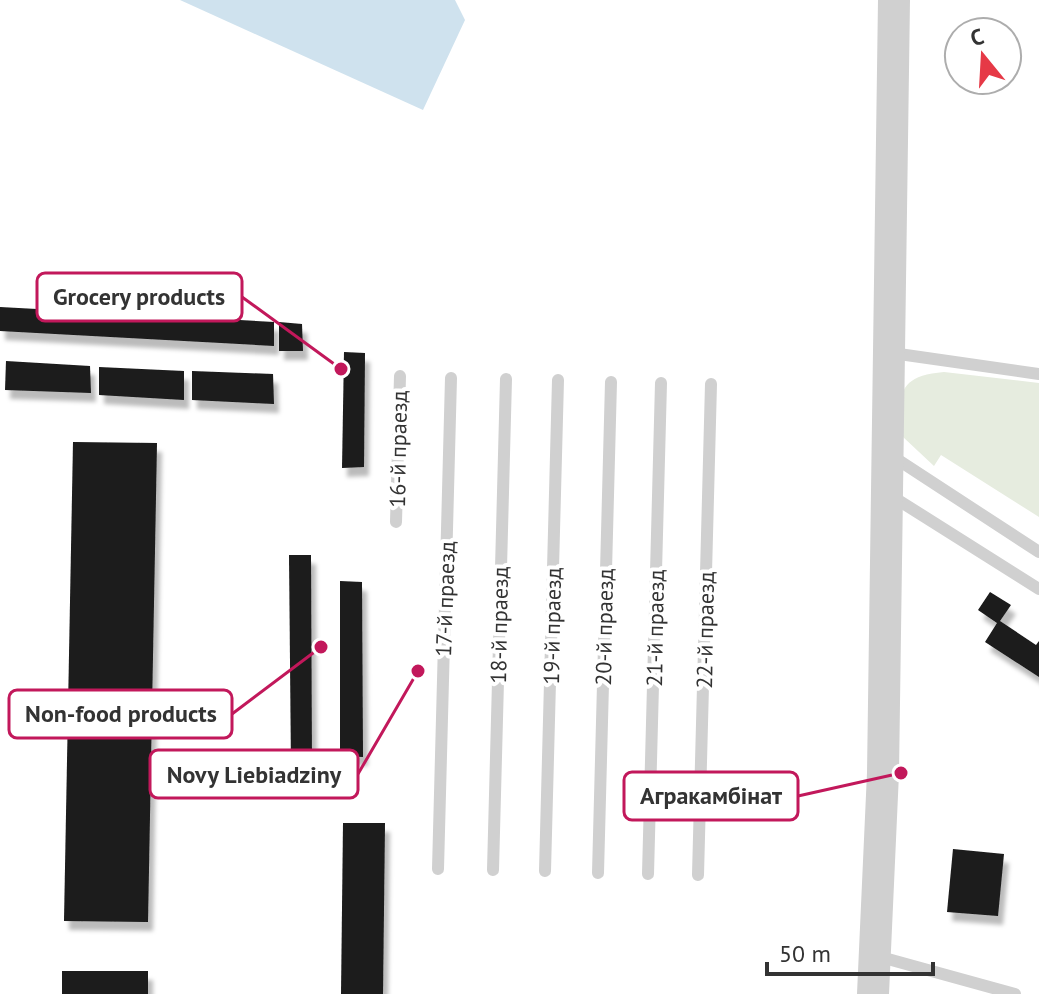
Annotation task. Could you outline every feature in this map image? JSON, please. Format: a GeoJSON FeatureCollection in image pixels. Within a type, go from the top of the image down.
{"type":"FeatureCollection","features":[{"type":"Feature","properties":{"kind":"street"},"geometry":{"type":"LineString","coordinates":[[873,994],[883,773],[894,0]]}},
{"type":"Feature","properties":{"kind":"lane"},"geometry":{"type":"LineString","coordinates":[[888,352],[1039,374]]}},
{"type":"Feature","properties":{"kind":"lane","name":"16-й праезд"},"geometry":{"type":"LineString","coordinates":[[396,522],[400,376]]}},
{"type":"Feature","properties":{"kind":"lane","name":"17-й праезд"},"geometry":{"type":"LineString","coordinates":[[438,869],[451,378]]}},
{"type":"Feature","properties":{"kind":"lane","name":"18-й праезд"},"geometry":{"type":"LineString","coordinates":[[493,870],[506,379]]}},
{"type":"Feature","properties":{"kind":"lane","name":"19-й праезд"},"geometry":{"type":"LineString","coordinates":[[545,871],[558,380]]}},
{"type":"Feature","properties":{"kind":"lane","name":"20-й праезд"},"geometry":{"type":"LineString","coordinates":[[598,873],[611,382]]}},
{"type":"Feature","properties":{"kind":"lane","name":"21-й праезд"},"geometry":{"type":"LineString","coordinates":[[648,874],[661,383]]}},
{"type":"Feature","properties":{"kind":"lane","name":"22-й праезд"},"geometry":{"type":"LineString","coordinates":[[698,875],[711,384]]}},
{"type":"Feature","properties":{"kind":"lane"},"geometry":{"type":"LineString","coordinates":[[887,452],[1039,552]]}},
{"type":"Feature","properties":{"kind":"lane"},"geometry":{"type":"LineString","coordinates":[[887,494],[1039,589]]}},
{"type":"Feature","properties":{"kind":"lane"},"geometry":{"type":"LineString","coordinates":[[874,956],[1015,994]]}},
{"type":"Feature","properties":{"kind":"shaded area"},"geometry":{"type":"Polygon","coordinates":[[[944,372],[1039,383],[1039,517],[941,455],[934,466],[903,437],[901,399],[904,391],[917,378],[944,372]]]}},
{"type":"Feature","properties":{"kind":"water"},"geometry":{"type":"Polygon","coordinates":[[[180,0],[455,0],[465,20],[423,110],[180,0]]]}},
{"type":"Feature","properties":{"kind":"building"},"geometry":{"type":"Polygon","coordinates":[[[0,307],[274,322],[274,346],[0,331],[0,307]]]}},
{"type":"Feature","properties":{"kind":"building"},"geometry":{"type":"Polygon","coordinates":[[[279,322],[302,324],[303,351],[279,351],[279,322]]]}},
{"type":"Feature","properties":{"kind":"building"},"geometry":{"type":"Polygon","coordinates":[[[344,352],[365,353],[364,467],[342,468],[344,352]]]}},
{"type":"Feature","properties":{"kind":"building"},"geometry":{"type":"Polygon","coordinates":[[[6,361],[90,366],[91,393],[5,390],[6,361]]]}},
{"type":"Feature","properties":{"kind":"building"},"geometry":{"type":"Polygon","coordinates":[[[99,367],[184,371],[184,400],[99,395],[99,367]]]}},
{"type":"Feature","properties":{"kind":"building"},"geometry":{"type":"Polygon","coordinates":[[[192,371],[273,374],[274,404],[192,400],[192,371]]]}},
{"type":"Feature","properties":{"kind":"building"},"geometry":{"type":"Polygon","coordinates":[[[73,442],[157,443],[148,922],[64,921],[73,442]]]}},
{"type":"Feature","properties":{"kind":"building"},"geometry":{"type":"Polygon","coordinates":[[[289,555],[311,555],[312,767],[291,768],[289,555]]]}},
{"type":"Feature","properties":{"kind":"building"},"geometry":{"type":"Polygon","coordinates":[[[340,581],[362,582],[363,757],[340,756],[340,581]]]}},
{"type":"Feature","properties":{"kind":"building"},"geometry":{"type":"Polygon","coordinates":[[[990,592],[1011,605],[1000,621],[1036,645],[1039,641],[1039,677],[985,642],[997,623],[978,610],[990,592]]]}},
{"type":"Feature","properties":{"kind":"building"},"geometry":{"type":"Polygon","coordinates":[[[343,823],[385,823],[383,994],[341,994],[343,823]]]}},
{"type":"Feature","properties":{"kind":"building"},"geometry":{"type":"Polygon","coordinates":[[[953,849],[1004,854],[998,916],[947,912],[953,849]]]}},
{"type":"Feature","properties":{"kind":"building"},"geometry":{"type":"Polygon","coordinates":[[[62,971],[148,971],[148,994],[62,994],[62,971]]]}},
{"type":"Feature","properties":{"kind":"place","name":"Grocery products"},"geometry":{"type":"Point","coordinates":[341,369]}},
{"type":"Feature","properties":{"kind":"place","name":"Non-food products"},"geometry":{"type":"Point","coordinates":[321,647]}},
{"type":"Feature","properties":{"kind":"place","name":"Novy Liebiadziny"},"geometry":{"type":"Point","coordinates":[418,671]}},
{"type":"Feature","properties":{"kind":"place","name":"Агракамбінат"},"geometry":{"type":"Point","coordinates":[901,773]}}]}
